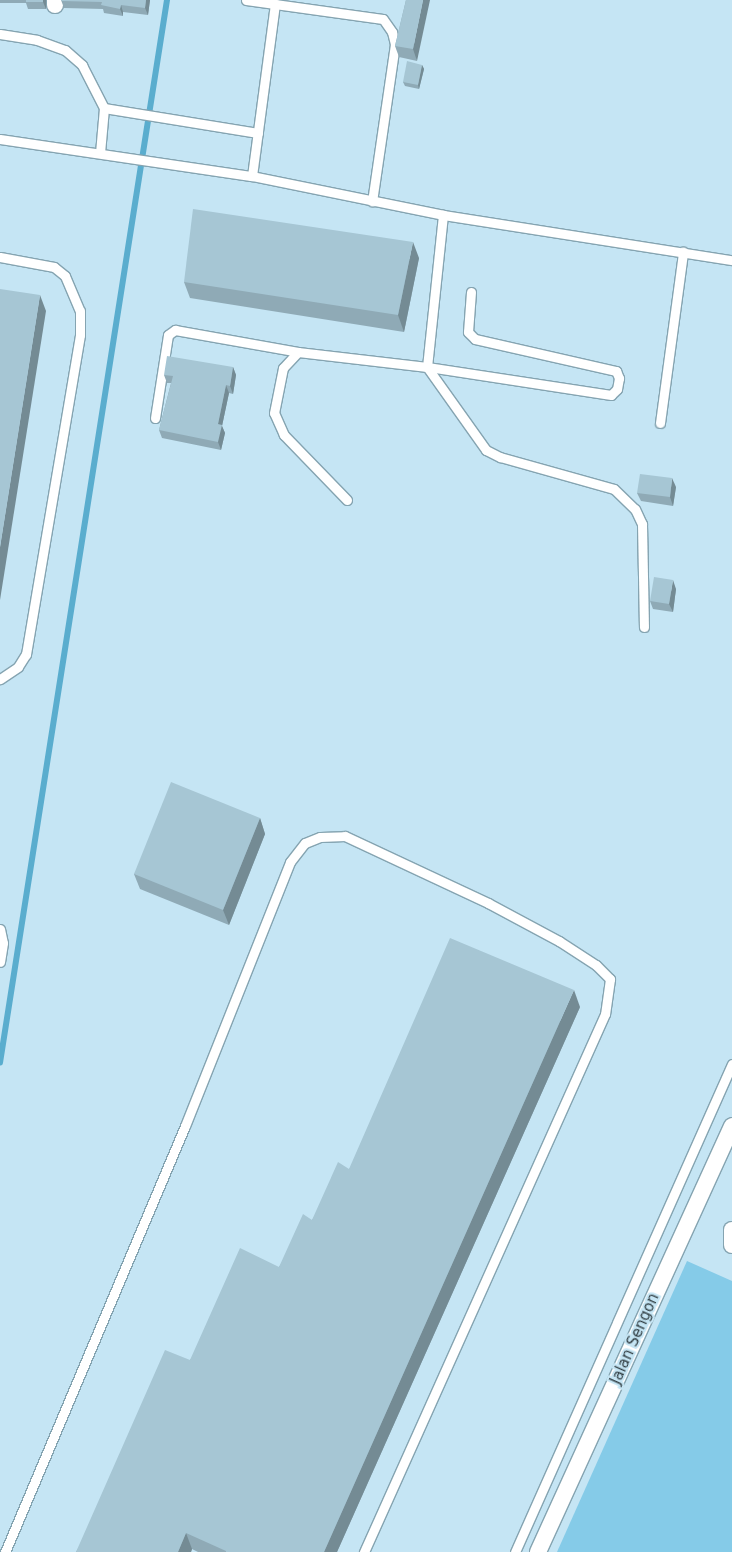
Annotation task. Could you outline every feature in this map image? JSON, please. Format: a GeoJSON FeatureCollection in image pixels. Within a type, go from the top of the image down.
{"type":"FeatureCollection","features":[{"type":"Feature","properties":{"kind":"street","name":"Jalan Sengon"},"geometry":{"type":"LineString","coordinates":[[538,1552],[732,1126]]}},
{"type":"Feature","properties":{"kind":"street"},"geometry":{"type":"LineString","coordinates":[[732,1230],[732,1245]]}},
{"type":"Feature","properties":{"kind":"lane"},"geometry":{"type":"LineString","coordinates":[[246,0],[383,20],[392,32],[395,44],[372,201]]}},
{"type":"Feature","properties":{"kind":"lane"},"geometry":{"type":"LineString","coordinates":[[252,176],[275,4]]}},
{"type":"Feature","properties":{"kind":"lane"},"geometry":{"type":"LineString","coordinates":[[0,34],[37,40],[65,50],[82,65],[104,108],[103,154]]}},
{"type":"Feature","properties":{"kind":"lane"},"geometry":{"type":"LineString","coordinates":[[104,108],[125,114],[258,134]]}},
{"type":"Feature","properties":{"kind":"lane"},"geometry":{"type":"LineString","coordinates":[[0,139],[252,176],[443,215],[732,260]]}},
{"type":"Feature","properties":{"kind":"lane"},"geometry":{"type":"LineString","coordinates":[[443,215],[427,367],[486,450],[500,457],[614,489],[635,509],[642,524],[644,627]]}},
{"type":"Feature","properties":{"kind":"lane"},"geometry":{"type":"LineString","coordinates":[[660,423],[683,252]]}},
{"type":"Feature","properties":{"kind":"lane"},"geometry":{"type":"LineString","coordinates":[[0,257],[54,267],[65,276],[80,310],[80,335],[26,654],[18,667],[0,679]]}},
{"type":"Feature","properties":{"kind":"lane"},"geometry":{"type":"LineString","coordinates":[[155,418],[168,335],[175,330],[298,352],[427,367],[611,395],[617,389],[619,378],[616,371],[475,339],[468,332],[471,292]]}},
{"type":"Feature","properties":{"kind":"lane"},"geometry":{"type":"LineString","coordinates":[[298,352],[283,368],[274,414],[284,435],[347,500]]}},
{"type":"Feature","properties":{"kind":"lane"},"geometry":{"type":"LineString","coordinates":[[5,1552],[181,1135],[290,862],[305,843],[320,837],[345,836],[527,924],[596,965],[610,979],[605,1014],[364,1552]]}},
{"type":"Feature","properties":{"kind":"lane"},"geometry":{"type":"LineString","coordinates":[[0,929],[3,943],[0,962]]}},
{"type":"Feature","properties":{"kind":"lane"},"geometry":{"type":"LineString","coordinates":[[515,1552],[732,1064]]}},
{"type":"Feature","properties":{"kind":"shaded area"},"geometry":{"type":"Polygon","coordinates":[[[687,1261],[732,1281],[732,1552],[557,1552],[687,1261]]]}},
{"type":"Feature","properties":{"kind":"building"},"geometry":{"type":"Polygon","coordinates":[[[26,0],[43,0],[43,2],[26,2],[26,0]]]}},
{"type":"Feature","properties":{"kind":"building"},"geometry":{"type":"Polygon","coordinates":[[[61,0],[146,0],[145,8],[121,5],[120,9],[101,5],[102,2],[61,0]]]}},
{"type":"Feature","properties":{"kind":"building"},"geometry":{"type":"Polygon","coordinates":[[[406,0],[423,0],[413,49],[395,46],[406,0]]]}},
{"type":"Feature","properties":{"kind":"building"},"geometry":{"type":"Polygon","coordinates":[[[407,61],[422,65],[418,85],[403,82],[407,61]]]}},
{"type":"Feature","properties":{"kind":"building"},"geometry":{"type":"Polygon","coordinates":[[[193,209],[413,242],[398,315],[184,282],[193,209]]]}},
{"type":"Feature","properties":{"kind":"building"},"geometry":{"type":"Polygon","coordinates":[[[0,289],[40,295],[0,547],[0,289]]]}},
{"type":"Feature","properties":{"kind":"building"},"geometry":{"type":"Polygon","coordinates":[[[167,356],[233,367],[230,386],[226,385],[218,424],[222,425],[218,442],[159,430],[173,376],[164,375],[167,356]]]}},
{"type":"Feature","properties":{"kind":"building"},"geometry":{"type":"Polygon","coordinates":[[[640,474],[672,478],[670,497],[637,493],[640,474]]]}},
{"type":"Feature","properties":{"kind":"building"},"geometry":{"type":"Polygon","coordinates":[[[654,577],[673,580],[669,604],[650,601],[654,577]]]}},
{"type":"Feature","properties":{"kind":"building"},"geometry":{"type":"Polygon","coordinates":[[[171,782],[260,818],[223,910],[134,874],[171,782]]]}},
{"type":"Feature","properties":{"kind":"building"},"geometry":{"type":"Polygon","coordinates":[[[450,938],[574,990],[324,1552],[226,1552],[186,1533],[178,1552],[76,1552],[165,1350],[190,1360],[240,1248],[279,1267],[303,1214],[312,1220],[338,1162],[349,1169],[450,938]]]}},
{"type":"Feature","properties":{"kind":"waterway"},"geometry":{"type":"LineString","coordinates":[[0,1063],[167,0]]}}]}
